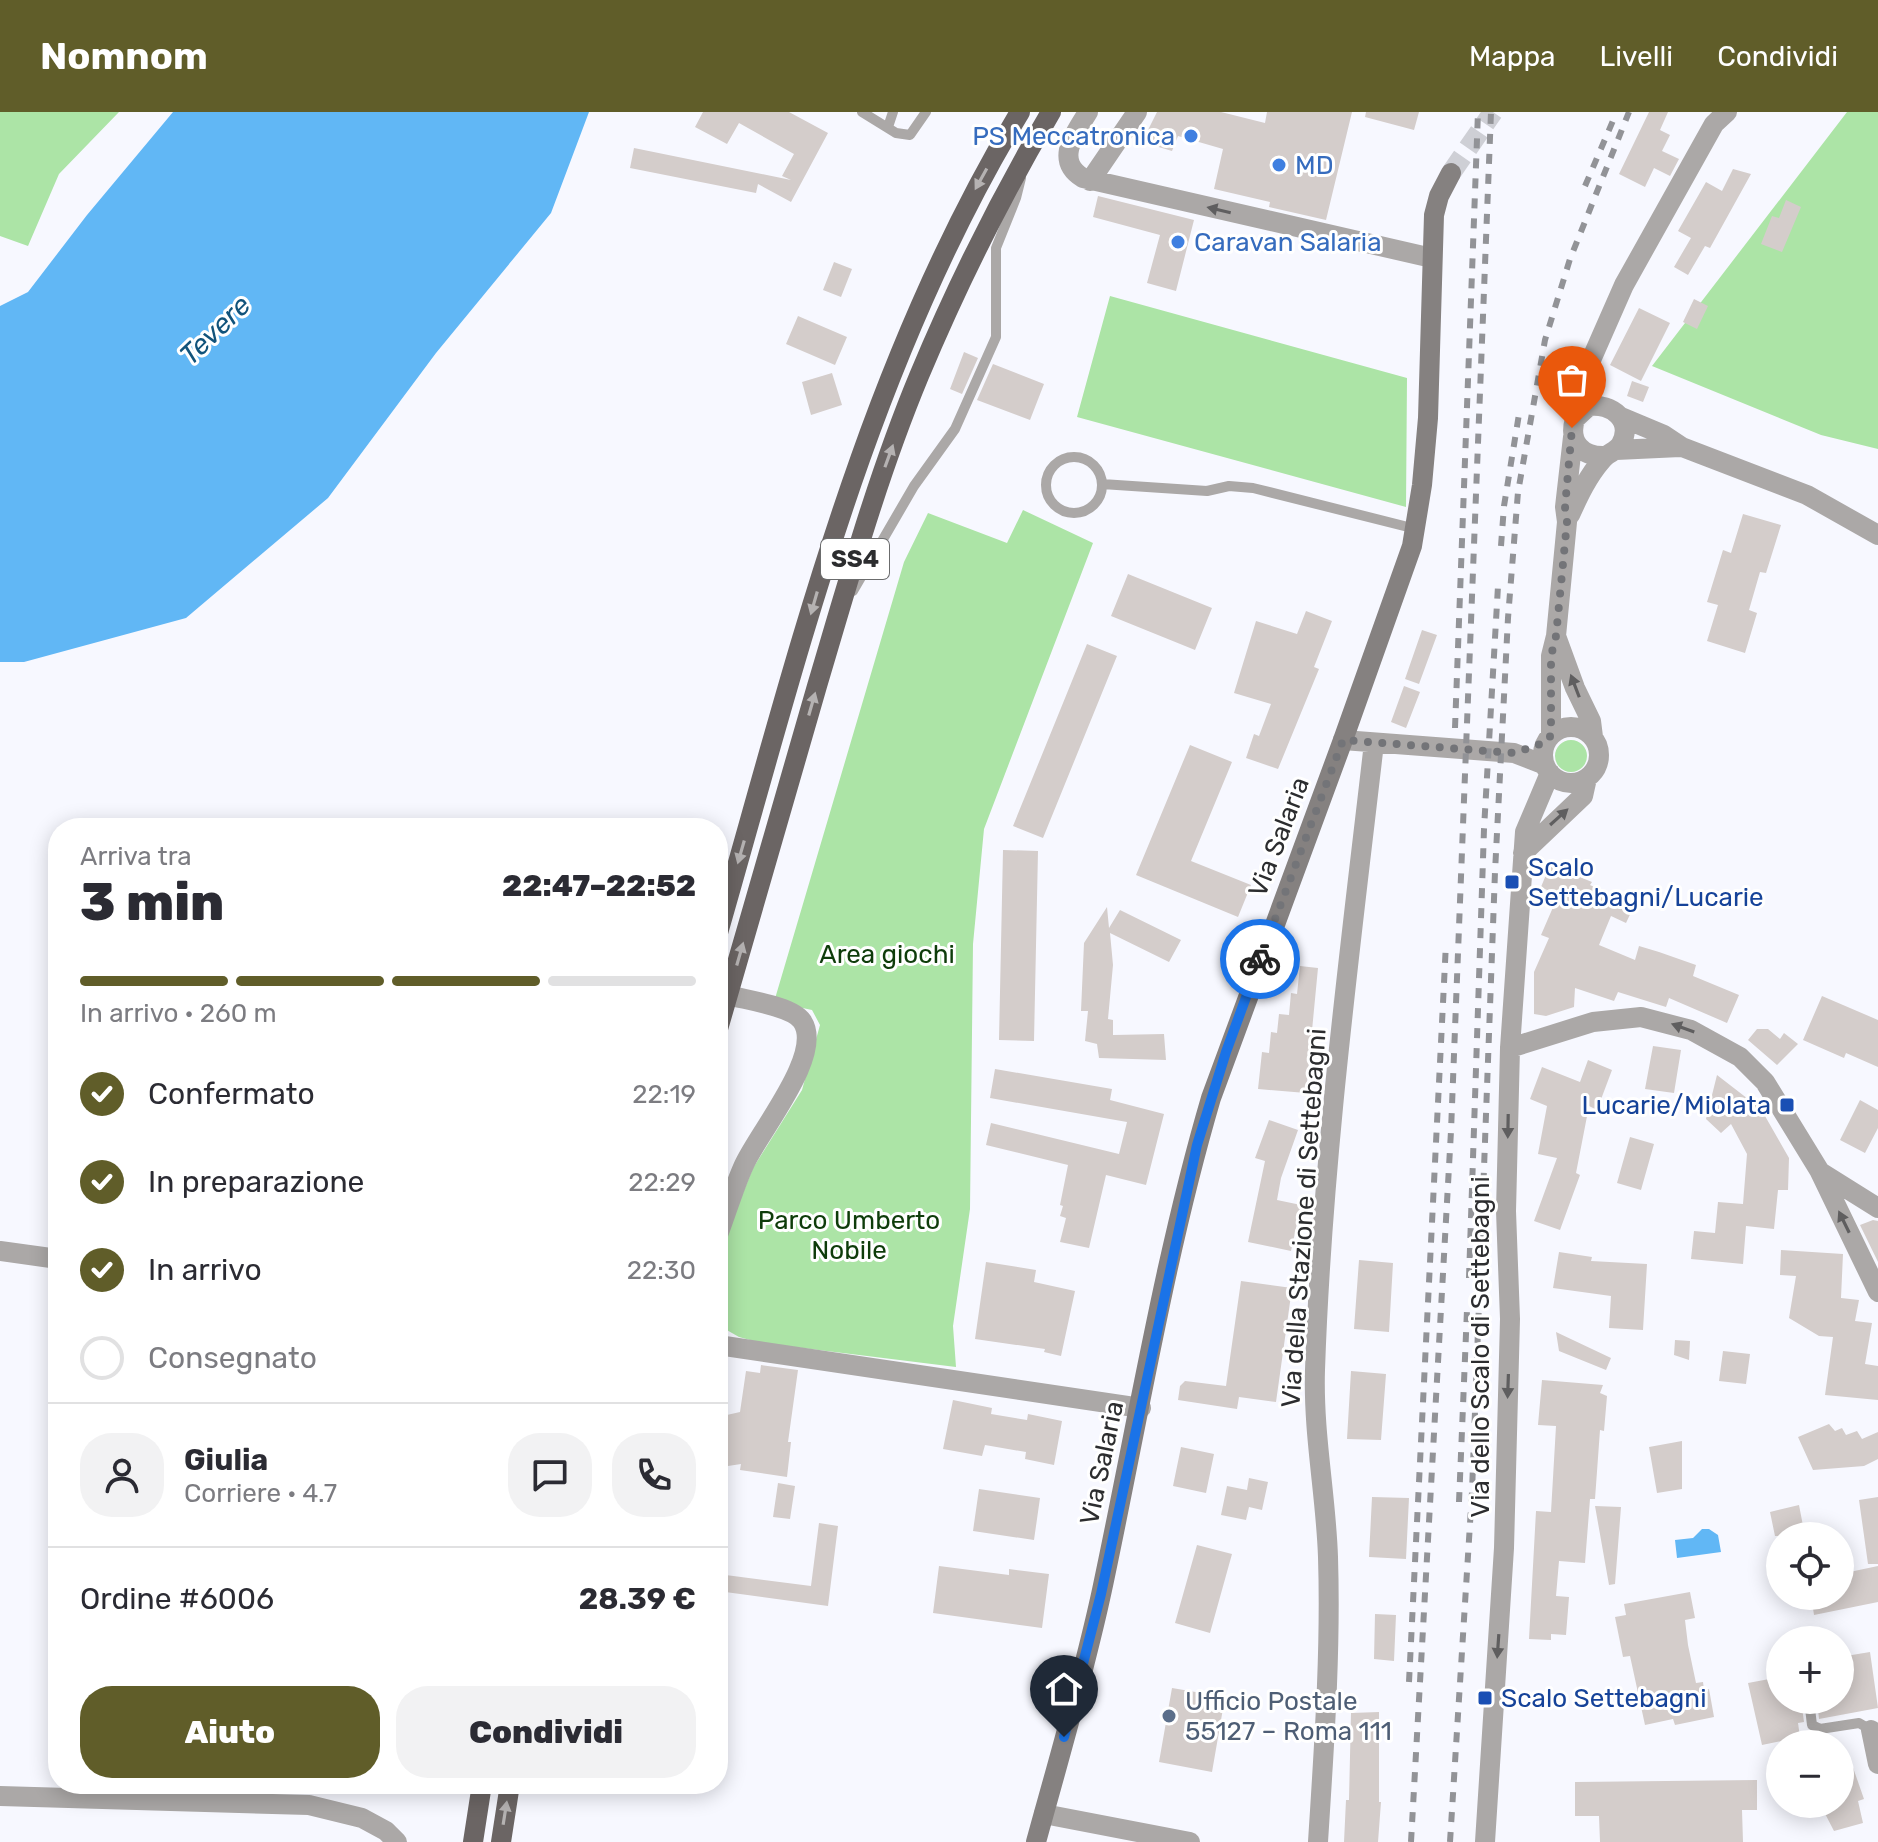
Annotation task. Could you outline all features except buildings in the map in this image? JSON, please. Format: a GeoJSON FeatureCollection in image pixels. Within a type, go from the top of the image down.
{"type":"FeatureCollection","features":[{"type":"Feature","properties":{"kind":"main road","name":"SS4"},"geometry":{"type":"LineString","coordinates":[[728,898],[826,560],[861,453],[893,368],[946,247],[1020,112]]}},
{"type":"Feature","properties":{"kind":"main road","name":"SS4"},"geometry":{"type":"LineString","coordinates":[[728,995],[839,613],[886,464],[918,379],[989,223],[1051,112]]}},
{"type":"Feature","properties":{"kind":"main road"},"geometry":{"type":"LineString","coordinates":[[473,1842],[480,1794]]}},
{"type":"Feature","properties":{"kind":"main road"},"geometry":{"type":"LineString","coordinates":[[501,1842],[508,1794]]}},
{"type":"Feature","properties":{"kind":"street"},"geometry":{"type":"LineString","coordinates":[[1088,112],[1067,153],[1073,170],[1090,181],[1432,258]]}},
{"type":"Feature","properties":{"kind":"street"},"geometry":{"type":"LineString","coordinates":[[1090,181],[1137,112]]}},
{"type":"Feature","properties":{"kind":"street"},"geometry":{"type":"LineString","coordinates":[[1589,406],[1582,392],[1584,376],[1624,285],[1714,124],[1727,112]]}},
{"type":"Feature","properties":{"kind":"street","name":"Via Salaria"},"geometry":{"type":"LineString","coordinates":[[1036,1842],[1101,1594],[1194,1160],[1211,1098],[1343,740],[1416,529],[1428,418],[1434,209],[1451,173]]}},
{"type":"Feature","properties":{"kind":"street"},"geometry":{"type":"LineString","coordinates":[[1547,769],[1543,749],[1548,739],[1551,656],[1556,636],[1575,419],[1589,406],[1607,406],[1621,417],[1664,435],[1682,447],[1807,495],[1878,535]]}},
{"type":"Feature","properties":{"kind":"street"},"geometry":{"type":"LineString","coordinates":[[1567,522],[1587,479],[1624,434],[1621,417]]}},
{"type":"Feature","properties":{"kind":"street"},"geometry":{"type":"LineString","coordinates":[[1573,437],[1577,447],[1585,453],[1682,447]]}},
{"type":"Feature","properties":{"kind":"street"},"geometry":{"type":"LineString","coordinates":[[1343,740],[1514,753],[1547,769],[1563,782],[1587,778],[1594,772],[1599,754],[1591,721],[1556,636]]}},
{"type":"Feature","properties":{"kind":"street"},"geometry":{"type":"LineString","coordinates":[[1514,753],[1548,739],[1567,727],[1577,727],[1593,737]]}},
{"type":"Feature","properties":{"kind":"street","name":"Via della Stazione di Settebagni"},"geometry":{"type":"LineString","coordinates":[[1318,1842],[1328,1664],[1328,1588],[1326,1529],[1316,1437],[1316,1336],[1331,1134],[1374,743]]}},
{"type":"Feature","properties":{"kind":"street","name":"Via dello Scalo di Settebagni"},"geometry":{"type":"LineString","coordinates":[[1485,1842],[1505,1517],[1510,1319],[1506,1211],[1510,1048],[1525,832],[1547,769]]}},
{"type":"Feature","properties":{"kind":"street"},"geometry":{"type":"LineString","coordinates":[[1523,853],[1583,796],[1587,778]]}},
{"type":"Feature","properties":{"kind":"street"},"geometry":{"type":"LineString","coordinates":[[728,995],[795,1013],[805,1024],[808,1039],[798,1069],[744,1163],[728,1207]]}},
{"type":"Feature","properties":{"kind":"street"},"geometry":{"type":"LineString","coordinates":[[1510,1048],[1612,1019],[1641,1017],[1691,1030],[1740,1057],[1765,1082],[1819,1170],[1878,1292]]}},
{"type":"Feature","properties":{"kind":"street"},"geometry":{"type":"LineString","coordinates":[[1819,1170],[1878,1208]]}},
{"type":"Feature","properties":{"kind":"street"},"geometry":{"type":"LineString","coordinates":[[0,1251],[48,1258]]}},
{"type":"Feature","properties":{"kind":"street"},"geometry":{"type":"LineString","coordinates":[[728,1346],[1141,1408]]}},
{"type":"Feature","properties":{"kind":"street"},"geometry":{"type":"LineString","coordinates":[[1871,1730],[1878,1764]]}},
{"type":"Feature","properties":{"kind":"street"},"geometry":{"type":"LineString","coordinates":[[0,1796],[297,1804],[362,1818],[380,1827],[397,1842]]}},
{"type":"Feature","properties":{"kind":"street"},"geometry":{"type":"LineString","coordinates":[[1044,1814],[1190,1842]]}},
{"type":"Feature","properties":{"kind":"lane"},"geometry":{"type":"LineString","coordinates":[[862,112],[896,133],[910,135],[926,112]]}},
{"type":"Feature","properties":{"kind":"lane"},"geometry":{"type":"LineString","coordinates":[[888,127],[893,112]]}},
{"type":"Feature","properties":{"kind":"lane"},"geometry":{"type":"LineString","coordinates":[[839,613],[914,486],[955,429],[996,337],[995,266],[998,240],[1018,190],[1021,164]]}},
{"type":"Feature","properties":{"kind":"lane"},"geometry":{"type":"LineString","coordinates":[[1079,457],[1096,467],[1102,484],[1098,500],[1085,511],[1076,513],[1059,508],[1052,502],[1046,484],[1048,474],[1061,461],[1079,457]]}},
{"type":"Feature","properties":{"kind":"lane"},"geometry":{"type":"LineString","coordinates":[[1102,484],[1207,491],[1229,486],[1253,488],[1416,529]]}},
{"type":"Feature","properties":{"kind":"lane"},"geometry":{"type":"LineString","coordinates":[[1811,1714],[1812,1725],[1820,1729],[1859,1723],[1871,1730]]}},
{"type":"Feature","properties":{"kind":"green space"},"geometry":{"type":"Polygon","coordinates":[[[0,112],[119,112],[59,174],[28,246],[0,236],[0,112]]]}},
{"type":"Feature","properties":{"kind":"green space"},"geometry":{"type":"Polygon","coordinates":[[[1847,112],[1878,112],[1878,449],[1821,435],[1652,366],[1847,112]]]}},
{"type":"Feature","properties":{"kind":"green space"},"geometry":{"type":"Polygon","coordinates":[[[1110,296],[1407,378],[1406,507],[1077,417],[1110,296]]]}},
{"type":"Feature","properties":{"kind":"green space","name":"Parco Umberto Nobile"},"geometry":{"type":"Polygon","coordinates":[[[1023,510],[1093,543],[984,829],[973,944],[970,1209],[953,1326],[956,1367],[761,1343],[739,1337],[728,1331],[728,1230],[753,1168],[802,1090],[820,1025],[812,1010],[774,1002],[904,562],[928,513],[1007,543],[1023,510]]]}},
{"type":"Feature","properties":{"kind":"green space"},"geometry":{"type":"Polygon","coordinates":[[[1571,740],[1582,745],[1587,756],[1582,767],[1571,772],[1560,767],[1555,756],[1560,745],[1571,740]]]}},
{"type":"Feature","properties":{"kind":"water","name":"Tevere"},"geometry":{"type":"Polygon","coordinates":[[[173,112],[589,112],[551,213],[436,353],[328,498],[186,618],[24,662],[0,662],[0,306],[28,292],[173,112]]]}},
{"type":"Feature","properties":{"kind":"water"},"geometry":{"type":"Polygon","coordinates":[[[1702,1529],[1709,1529],[1718,1535],[1721,1552],[1677,1558],[1675,1540],[1693,1538],[1702,1529]]]}},
{"type":"Feature","properties":{"kind":"tunnel"},"geometry":{"type":"LineString","coordinates":[[1451,173],[1493,112]]}},
{"type":"Feature","properties":{"kind":"railway"},"geometry":{"type":"LineString","coordinates":[[1455,728],[1478,112]]}},
{"type":"Feature","properties":{"kind":"railway"},"geometry":{"type":"LineString","coordinates":[[1411,1842],[1451,1131],[1491,112]]}},
{"type":"Feature","properties":{"kind":"railway"},"geometry":{"type":"LineString","coordinates":[[1450,1842],[1472,1492],[1495,872],[1518,492],[1545,340],[1570,259],[1629,112]]}},
{"type":"Feature","properties":{"kind":"railway"},"geometry":{"type":"LineString","coordinates":[[1585,186],[1615,116]]}},
{"type":"Feature","properties":{"kind":"railway"},"geometry":{"type":"LineString","coordinates":[[1501,546],[1504,506],[1520,408]]}},
{"type":"Feature","properties":{"kind":"railway"},"geometry":{"type":"LineString","coordinates":[[1469,1278],[1484,829],[1498,586]]}},
{"type":"Feature","properties":{"kind":"railway"},"geometry":{"type":"LineString","coordinates":[[1409,1682],[1446,943]]}},
{"type":"Feature","properties":{"kind":"railway"},"geometry":{"type":"LineString","coordinates":[[1459,1502],[1467,1310]]}},
{"type":"Feature","properties":{"kind":"way so far"},"geometry":{"type":"LineString","coordinates":[[1260,959],[1343,740],[1514,753],[1546,742],[1551,735],[1551,656],[1556,636],[1567,522],[1565,507],[1572,428]]}},
{"type":"Feature","properties":{"kind":"place","name":"PS Meccatronica"},"geometry":{"type":"Point","coordinates":[1191,136]}},
{"type":"Feature","properties":{"kind":"place","name":"MD"},"geometry":{"type":"Point","coordinates":[1279,165]}},
{"type":"Feature","properties":{"kind":"place","name":"Caravan Salaria"},"geometry":{"type":"Point","coordinates":[1178,242]}},
{"type":"Feature","properties":{"kind":"place","name":"Scalo Settebagni/Lucarie"},"geometry":{"type":"Point","coordinates":[1512,882]}},
{"type":"Feature","properties":{"kind":"place","name":"Lucarie/Miolata"},"geometry":{"type":"Point","coordinates":[1787,1105]}},
{"type":"Feature","properties":{"kind":"place","name":"Scalo Settebagni"},"geometry":{"type":"Point","coordinates":[1485,1698]}},
{"type":"Feature","properties":{"kind":"place","name":"Ufficio Postale 55127 – Roma 111"},"geometry":{"type":"Point","coordinates":[1169,1716]}},
{"type":"Feature","properties":{"kind":"route"},"geometry":{"type":"LineString","coordinates":[[1064,1737],[1101,1594],[1197,1145],[1260,959]]}},
{"type":"Feature","properties":{"kind":"park label","name":"Area giochi"},"geometry":{"type":"Point","coordinates":[887,954]}}]}
